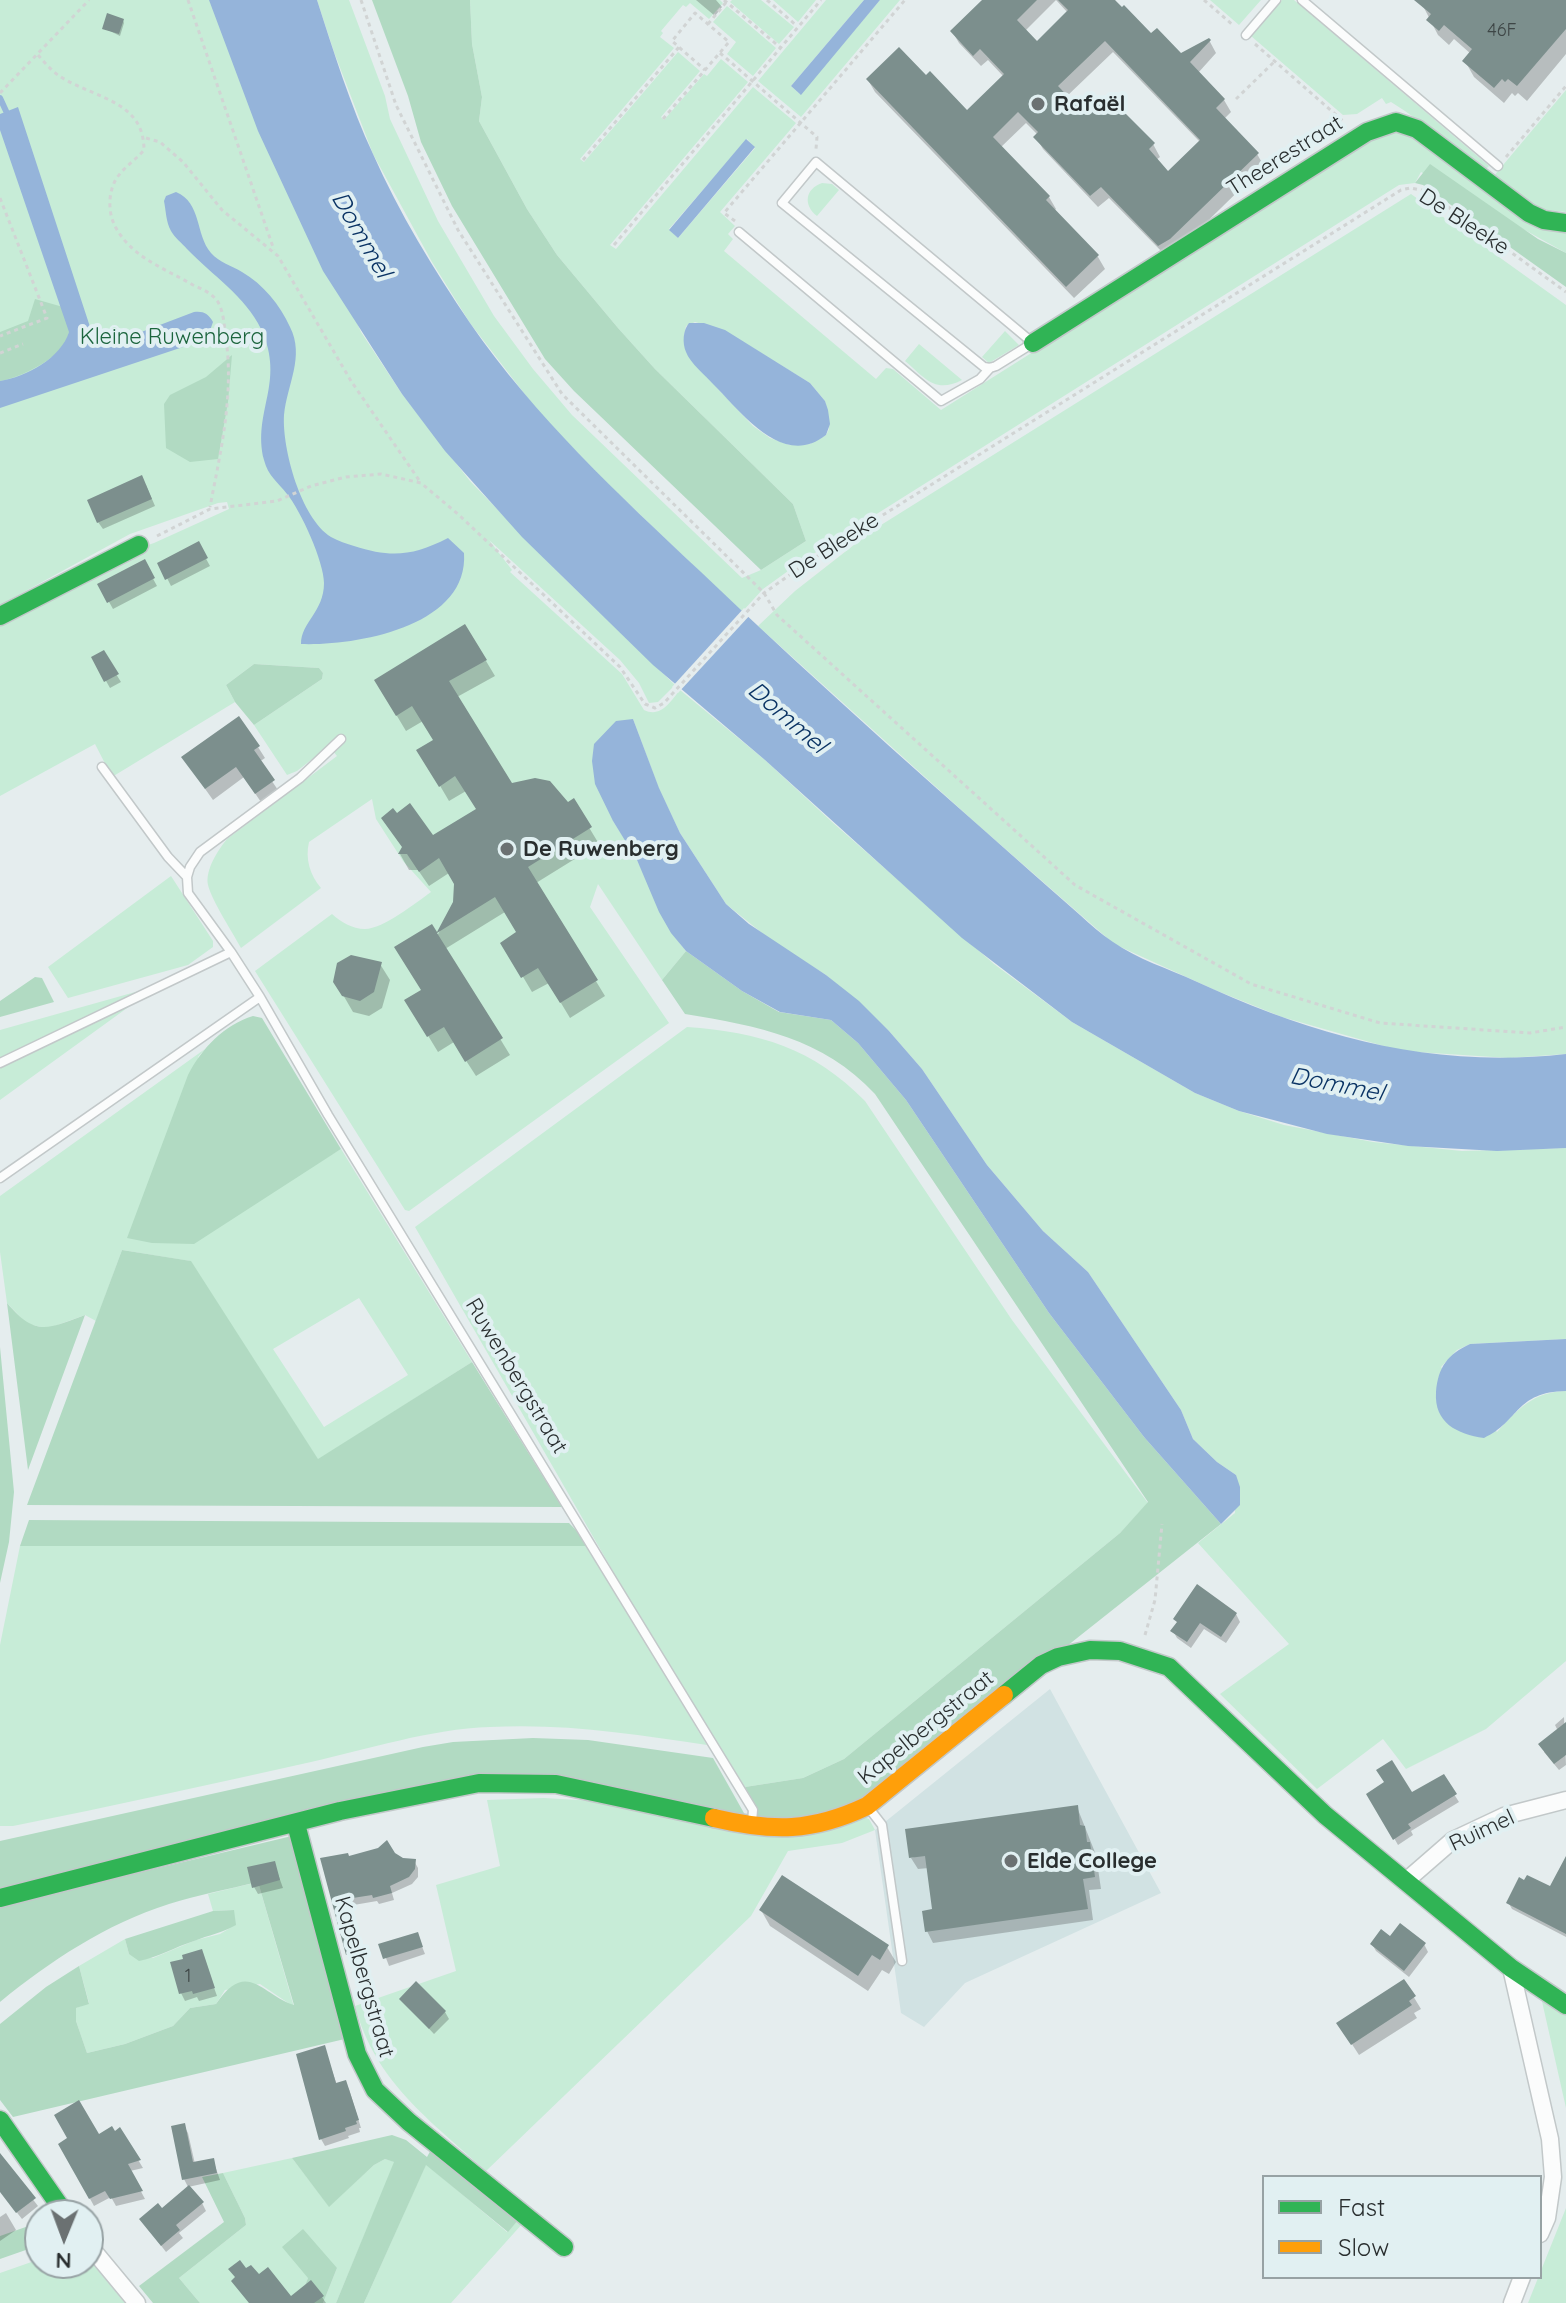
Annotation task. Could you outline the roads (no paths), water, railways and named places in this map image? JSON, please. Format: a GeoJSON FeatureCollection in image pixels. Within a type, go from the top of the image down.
{"type":"FeatureCollection","features":[{"type":"Feature","properties":{"kind":"street","name":"Theerestraat"},"geometry":{"type":"LineString","coordinates":[[1033,343],[1360,137],[1396,122],[1407,124],[1529,213],[1544,220],[1566,223]]}},
{"type":"Feature","properties":{"kind":"street"},"geometry":{"type":"LineString","coordinates":[[0,616],[139,545]]}},
{"type":"Feature","properties":{"kind":"street","name":"Kapelbergstraat"},"geometry":{"type":"LineString","coordinates":[[0,1898],[340,1811],[479,1783],[556,1784],[752,1827],[803,1828],[846,1816],[867,1806],[1041,1665],[1066,1652],[1100,1647],[1139,1654],[1169,1667],[1325,1815],[1511,1968],[1566,2005]]}},
{"type":"Feature","properties":{"kind":"street","name":"Ruimel"},"geometry":{"type":"LineString","coordinates":[[1407,1880],[1453,1840],[1504,1816],[1566,1800]]}},
{"type":"Feature","properties":{"kind":"street","name":"Kapelbergstraat"},"geometry":{"type":"LineString","coordinates":[[296,1824],[357,2054],[375,2090],[409,2122],[564,2247]]}},
{"type":"Feature","properties":{"kind":"street"},"geometry":{"type":"LineString","coordinates":[[1511,1968],[1550,2139],[1553,2177],[1547,2218],[1542,2229]]}},
{"type":"Feature","properties":{"kind":"street"},"geometry":{"type":"LineString","coordinates":[[0,2120],[55,2199]]}},
{"type":"Feature","properties":{"kind":"street"},"geometry":{"type":"LineString","coordinates":[[104,2263],[137,2303]]}},
{"type":"Feature","properties":{"kind":"street"},"geometry":{"type":"LineString","coordinates":[[1512,2303],[1521,2279]]}},
{"type":"Feature","properties":{"kind":"lane"},"geometry":{"type":"LineString","coordinates":[[1246,35],[1276,0]]}},
{"type":"Feature","properties":{"kind":"lane"},"geometry":{"type":"LineString","coordinates":[[1302,0],[1498,166]]}},
{"type":"Feature","properties":{"kind":"lane"},"geometry":{"type":"LineString","coordinates":[[990,368],[979,363],[782,203],[816,162],[1033,343]]}},
{"type":"Feature","properties":{"kind":"lane","name":"Theerestraat"},"geometry":{"type":"LineString","coordinates":[[739,232],[941,401],[1033,343]]}},
{"type":"Feature","properties":{"kind":"lane"},"geometry":{"type":"LineString","coordinates":[[102,767],[168,857],[187,877],[200,852],[300,778],[341,739]]}},
{"type":"Feature","properties":{"kind":"lane","name":"Ruwenbergstraat"},"geometry":{"type":"LineString","coordinates":[[187,877],[188,893],[260,997],[328,1115],[753,1810],[752,1827]]}},
{"type":"Feature","properties":{"kind":"lane"},"geometry":{"type":"LineString","coordinates":[[0,1063],[231,952]]}},
{"type":"Feature","properties":{"kind":"lane"},"geometry":{"type":"LineString","coordinates":[[0,1178],[260,997]]}},
{"type":"Feature","properties":{"kind":"lane"},"geometry":{"type":"LineString","coordinates":[[867,1806],[882,1825],[902,1961]]}},
{"type":"Feature","properties":{"kind":"water","name":"Dommel"},"geometry":{"type":"Polygon","coordinates":[[[209,0],[317,0],[357,117],[394,198],[470,323],[522,391],[609,484],[747,616],[1096,929],[1122,948],[1153,963],[1240,1001],[1330,1033],[1421,1052],[1468,1057],[1566,1054],[1566,1148],[1497,1151],[1408,1146],[1327,1134],[1239,1111],[1195,1093],[1072,1022],[962,938],[765,760],[653,665],[522,537],[445,451],[402,394],[323,271],[258,131],[209,0]]]}},
{"type":"Feature","properties":{"kind":"water"},"geometry":{"type":"Polygon","coordinates":[[[864,0],[880,0],[801,95],[791,86],[864,0]]]}},
{"type":"Feature","properties":{"kind":"water"},"geometry":{"type":"Polygon","coordinates":[[[18,107],[93,336],[99,342],[115,342],[194,312],[205,313],[213,322],[207,339],[0,408],[0,381],[21,375],[51,358],[69,332],[0,130],[0,114],[18,107]]]}},
{"type":"Feature","properties":{"kind":"water"},"geometry":{"type":"Polygon","coordinates":[[[746,139],[755,147],[678,238],[669,230],[746,139]]]}},
{"type":"Feature","properties":{"kind":"water"},"geometry":{"type":"Polygon","coordinates":[[[176,192],[190,204],[211,253],[264,289],[290,327],[296,349],[284,415],[286,446],[302,499],[320,528],[331,537],[367,550],[413,552],[448,538],[464,553],[461,578],[448,599],[429,615],[378,636],[301,644],[323,593],[323,574],[299,512],[271,475],[264,460],[261,443],[270,381],[268,348],[255,317],[247,307],[171,231],[164,201],[166,196],[176,192]]]}},
{"type":"Feature","properties":{"kind":"water"},"geometry":{"type":"Polygon","coordinates":[[[689,323],[704,323],[725,330],[810,383],[825,401],[828,410],[830,424],[826,435],[810,444],[794,445],[779,442],[750,422],[688,356],[684,341],[689,323]]]}},
{"type":"Feature","properties":{"kind":"water"},"geometry":{"type":"Polygon","coordinates":[[[633,719],[680,833],[726,904],[749,924],[826,975],[859,1001],[889,1031],[922,1069],[987,1165],[1043,1231],[1088,1272],[1181,1410],[1193,1439],[1236,1475],[1240,1505],[1221,1524],[1144,1437],[1049,1313],[906,1100],[858,1043],[831,1020],[780,1012],[742,991],[686,951],[671,933],[637,860],[595,784],[592,761],[594,744],[616,721],[633,719]]]}},
{"type":"Feature","properties":{"kind":"water"},"geometry":{"type":"Polygon","coordinates":[[[1566,1339],[1566,1391],[1537,1396],[1484,1438],[1456,1430],[1443,1419],[1436,1403],[1437,1383],[1442,1368],[1456,1352],[1470,1344],[1566,1339]]]}},
{"type":"Feature","properties":{"kind":"waterway"},"geometry":{"type":"LineString","coordinates":[[0,98],[6,111]]}},
{"type":"Feature","properties":{"kind":"place","name":"Rafaël"},"geometry":{"type":"Point","coordinates":[1038,104]}},
{"type":"Feature","properties":{"kind":"place","name":"De Ruwenberg"},"geometry":{"type":"Point","coordinates":[507,849]}},
{"type":"Feature","properties":{"kind":"place","name":"Elde College"},"geometry":{"type":"Point","coordinates":[1011,1861]}},
{"type":"Feature","properties":{"kind":"park label","name":"Kleine Ruwenberg"},"geometry":{"type":"Point","coordinates":[172,337]}}]}
